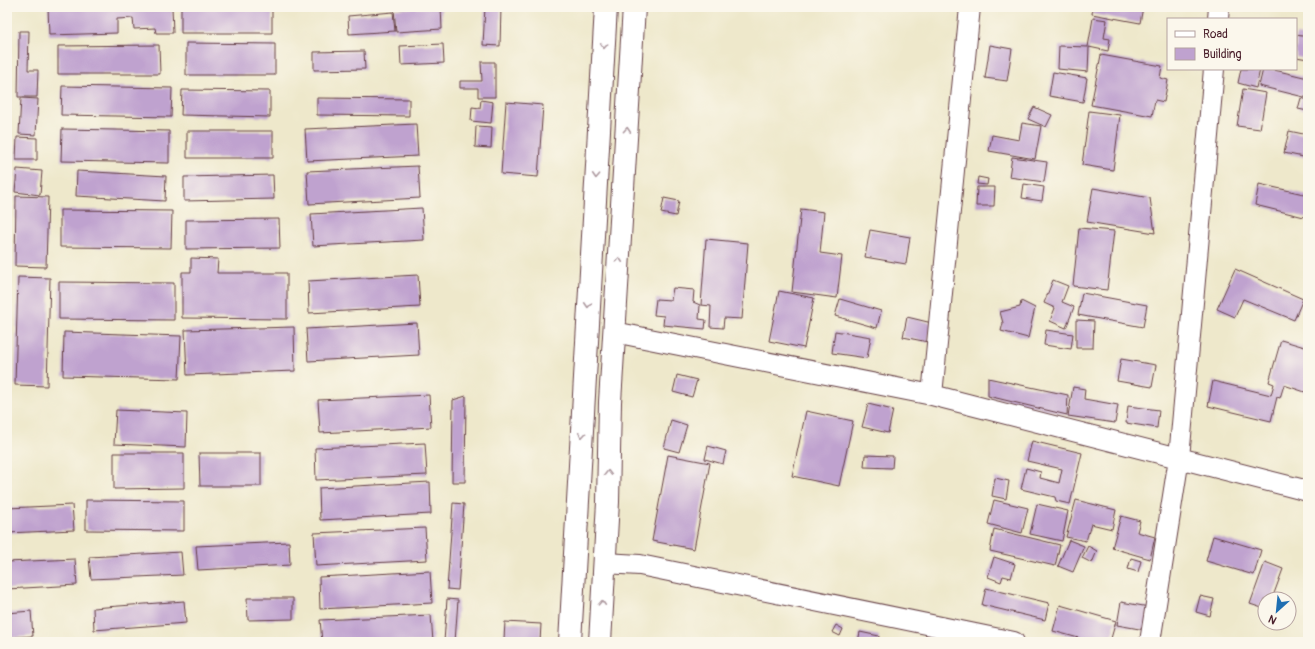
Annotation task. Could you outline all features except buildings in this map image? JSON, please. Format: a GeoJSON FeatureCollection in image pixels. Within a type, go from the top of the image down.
{"type":"FeatureCollection","features":[{"type":"Feature","properties":{"kind":"street"},"geometry":{"type":"LineString","coordinates":[[570,642],[606,7]]}},
{"type":"Feature","properties":{"kind":"street"},"geometry":{"type":"LineString","coordinates":[[600,642],[608,502],[610,402],[634,7]]}},
{"type":"Feature","properties":{"kind":"street"},"geometry":{"type":"LineString","coordinates":[[932,395],[970,7]]}},
{"type":"Feature","properties":{"kind":"street"},"geometry":{"type":"LineString","coordinates":[[1218,18],[1219,7]]}},
{"type":"Feature","properties":{"kind":"street"},"geometry":{"type":"LineString","coordinates":[[1150,642],[1179,458],[1214,70]]}},
{"type":"Feature","properties":{"kind":"street"},"geometry":{"type":"LineString","coordinates":[[614,332],[932,395],[1308,491]]}},
{"type":"Feature","properties":{"kind":"street"},"geometry":{"type":"LineString","coordinates":[[584,401],[610,402]]}},
{"type":"Feature","properties":{"kind":"street"},"geometry":{"type":"LineString","coordinates":[[604,563],[640,565],[1014,642]]}}]}
